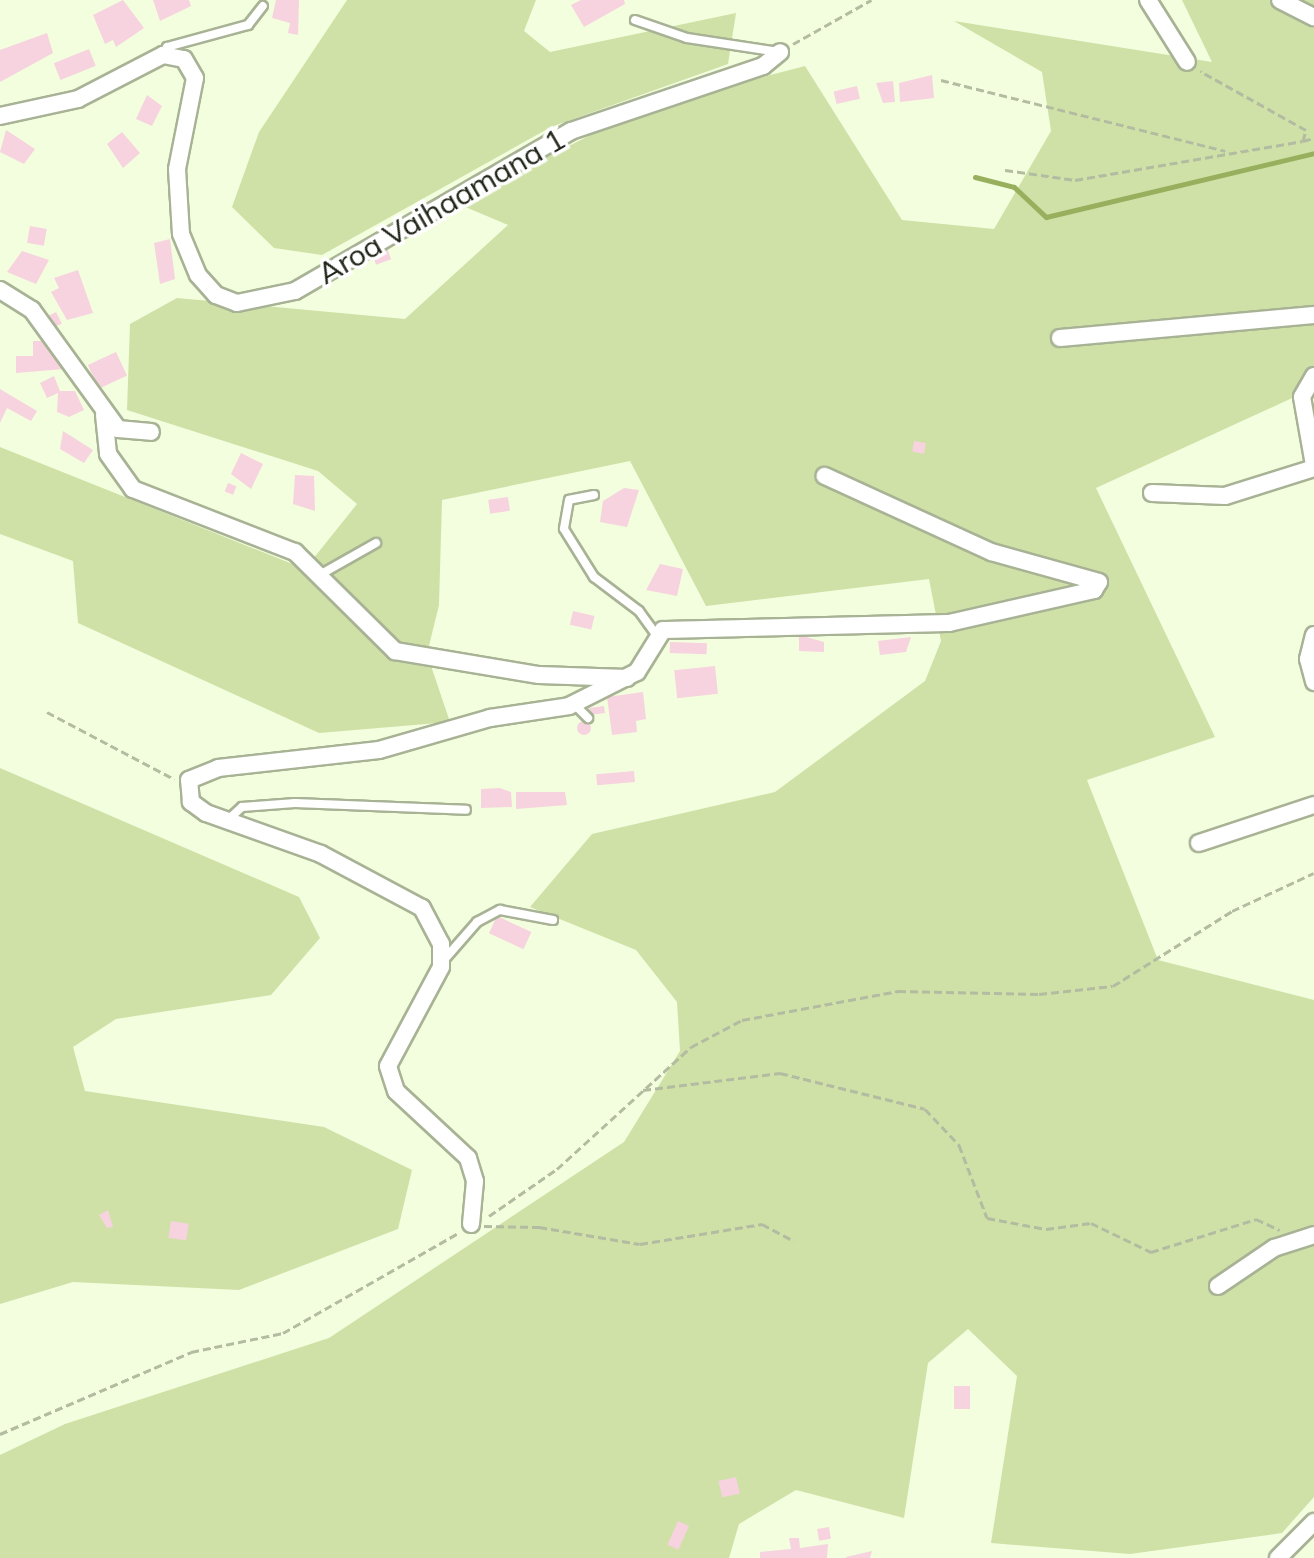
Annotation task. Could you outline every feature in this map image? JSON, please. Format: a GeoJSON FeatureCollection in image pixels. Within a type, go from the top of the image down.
{"type":"FeatureCollection","features":[{"type":"Feature","properties":{"kind":"street"},"geometry":{"type":"LineString","coordinates":[[1148,0],[1187,62]]}},
{"type":"Feature","properties":{"kind":"street"},"geometry":{"type":"LineString","coordinates":[[1280,0],[1314,17]]}},
{"type":"Feature","properties":{"kind":"street","name":"Aroa Vaihaamana 1"},"geometry":{"type":"LineString","coordinates":[[163,55],[184,59],[195,78],[177,169],[181,234],[198,275],[216,295],[237,303],[295,291],[571,131],[763,66],[780,52]]}},
{"type":"Feature","properties":{"kind":"street"},"geometry":{"type":"LineString","coordinates":[[0,116],[78,99],[163,55]]}},
{"type":"Feature","properties":{"kind":"street"},"geometry":{"type":"LineString","coordinates":[[0,290],[32,310],[104,415],[118,429],[151,432]]}},
{"type":"Feature","properties":{"kind":"street"},"geometry":{"type":"LineString","coordinates":[[1060,338],[1314,315]]}},
{"type":"Feature","properties":{"kind":"street"},"geometry":{"type":"LineString","coordinates":[[1152,493],[1225,496],[1314,466],[1302,397],[1314,376]]}},
{"type":"Feature","properties":{"kind":"street"},"geometry":{"type":"LineString","coordinates":[[104,415],[114,467],[145,498],[208,515],[295,552],[323,573],[395,651],[539,675],[627,678]]}},
{"type":"Feature","properties":{"kind":"street"},"geometry":{"type":"LineString","coordinates":[[470,1225],[475,1181],[468,1158],[396,1091],[388,1066],[441,964],[434,929],[405,894],[191,802],[188,784],[195,773],[218,768],[379,750],[574,704],[627,678],[658,637],[677,628],[949,623],[1094,590],[1099,582],[991,552],[825,476]]}},
{"type":"Feature","properties":{"kind":"street"},"geometry":{"type":"LineString","coordinates":[[1314,635],[1308,659],[1314,682]]}},
{"type":"Feature","properties":{"kind":"street"},"geometry":{"type":"LineString","coordinates":[[1199,843],[1314,805]]}},
{"type":"Feature","properties":{"kind":"street"},"geometry":{"type":"LineString","coordinates":[[1218,1286],[1242,1265],[1306,1237]]}},
{"type":"Feature","properties":{"kind":"street"},"geometry":{"type":"LineString","coordinates":[[1278,1558],[1314,1522]]}},
{"type":"Feature","properties":{"kind":"lane"},"geometry":{"type":"LineString","coordinates":[[163,55],[167,47],[248,25],[263,6]]}},
{"type":"Feature","properties":{"kind":"lane"},"geometry":{"type":"LineString","coordinates":[[635,20],[687,38],[780,52]]}},
{"type":"Feature","properties":{"kind":"lane"},"geometry":{"type":"LineString","coordinates":[[594,495],[569,500],[564,529],[594,577],[639,611],[658,637]]}},
{"type":"Feature","properties":{"kind":"lane"},"geometry":{"type":"LineString","coordinates":[[323,573],[376,543]]}},
{"type":"Feature","properties":{"kind":"lane"},"geometry":{"type":"LineString","coordinates":[[574,704],[588,718]]}},
{"type":"Feature","properties":{"kind":"lane"},"geometry":{"type":"LineString","coordinates":[[230,818],[242,807],[295,803],[466,810]]}},
{"type":"Feature","properties":{"kind":"lane"},"geometry":{"type":"LineString","coordinates":[[441,964],[477,922],[500,910],[553,920]]}},
{"type":"Feature","properties":{"kind":"path"},"geometry":{"type":"LineString","coordinates":[[780,52],[871,0]]}},
{"type":"Feature","properties":{"kind":"path"},"geometry":{"type":"LineString","coordinates":[[1187,62],[1306,130],[1303,141]]}},
{"type":"Feature","properties":{"kind":"path"},"geometry":{"type":"LineString","coordinates":[[941,80],[1229,152]]}},
{"type":"Feature","properties":{"kind":"path"},"geometry":{"type":"LineString","coordinates":[[1005,170],[1075,180],[1314,138]]}},
{"type":"Feature","properties":{"kind":"path"},"geometry":{"type":"LineString","coordinates":[[47,712],[188,784]]}},
{"type":"Feature","properties":{"kind":"path"},"geometry":{"type":"LineString","coordinates":[[0,1434],[191,1352],[283,1333],[470,1225],[557,1169],[643,1090],[716,1032],[830,1000],[898,991],[1039,994],[1113,986],[1232,911],[1314,873]]}},
{"type":"Feature","properties":{"kind":"path"},"geometry":{"type":"LineString","coordinates":[[643,1090],[780,1073],[925,1109],[959,1145],[987,1218],[1046,1229],[1091,1223],[1151,1252],[1256,1219],[1306,1237]]}},
{"type":"Feature","properties":{"kind":"path"},"geometry":{"type":"LineString","coordinates":[[470,1225],[539,1227],[640,1244],[762,1224],[794,1241]]}},
{"type":"Feature","properties":{"kind":"green space"},"geometry":{"type":"Polygon","coordinates":[[[347,0],[536,0],[524,31],[550,52],[736,13],[728,64],[551,127],[322,255],[274,248],[232,207],[259,132],[347,0]]]}},
{"type":"Feature","properties":{"kind":"green space"},"geometry":{"type":"Polygon","coordinates":[[[1182,0],[1314,0],[1314,388],[1096,488],[1215,737],[1087,780],[1158,960],[1314,1000],[1314,1497],[1282,1533],[1130,1554],[991,1543],[1017,1376],[968,1329],[928,1363],[904,1518],[796,1490],[739,1524],[729,1558],[0,1558],[0,1455],[65,1424],[329,1338],[624,1142],[680,1051],[677,1002],[636,950],[530,907],[592,834],[775,792],[925,681],[941,641],[929,579],[706,606],[630,461],[442,500],[439,605],[427,654],[450,722],[319,733],[78,623],[73,561],[0,534],[0,447],[305,569],[357,504],[318,471],[127,410],[130,324],[177,298],[405,319],[508,225],[456,203],[644,108],[805,66],[902,220],[994,229],[1051,131],[1042,72],[954,21],[1212,62],[1182,0]]]}},
{"type":"Feature","properties":{"kind":"green space"},"geometry":{"type":"Polygon","coordinates":[[[0,768],[299,897],[320,938],[271,995],[116,1019],[73,1047],[85,1091],[324,1127],[412,1170],[398,1229],[239,1290],[73,1282],[0,1304],[0,768]]]}},
{"type":"Feature","properties":{"kind":"building"},"geometry":{"type":"Polygon","coordinates":[[[123,0],[144,28],[116,47],[113,40],[105,44],[93,15],[123,0]]]}},
{"type":"Feature","properties":{"kind":"building"},"geometry":{"type":"Polygon","coordinates":[[[153,0],[189,0],[191,6],[160,21],[153,0]]]}},
{"type":"Feature","properties":{"kind":"building"},"geometry":{"type":"Polygon","coordinates":[[[276,0],[299,0],[298,35],[288,33],[290,23],[272,18],[276,0]]]}},
{"type":"Feature","properties":{"kind":"building"},"geometry":{"type":"Polygon","coordinates":[[[581,0],[624,0],[625,4],[584,27],[571,5],[581,0]]]}},
{"type":"Feature","properties":{"kind":"building"},"geometry":{"type":"Polygon","coordinates":[[[47,33],[53,53],[0,82],[0,50],[47,33]]]}},
{"type":"Feature","properties":{"kind":"building"},"geometry":{"type":"Polygon","coordinates":[[[89,49],[96,66],[61,80],[54,63],[89,49]]]}},
{"type":"Feature","properties":{"kind":"building"},"geometry":{"type":"Polygon","coordinates":[[[932,75],[934,98],[900,102],[899,83],[932,75]]]}},
{"type":"Feature","properties":{"kind":"building"},"geometry":{"type":"Polygon","coordinates":[[[893,81],[895,102],[883,103],[876,83],[893,81]]]}},
{"type":"Feature","properties":{"kind":"building"},"geometry":{"type":"Polygon","coordinates":[[[857,86],[860,99],[837,104],[834,91],[857,86]]]}},
{"type":"Feature","properties":{"kind":"building"},"geometry":{"type":"Polygon","coordinates":[[[147,95],[162,106],[152,126],[136,119],[147,95]]]}},
{"type":"Feature","properties":{"kind":"building"},"geometry":{"type":"Polygon","coordinates":[[[6,130],[35,149],[24,164],[0,152],[6,130]]]}},
{"type":"Feature","properties":{"kind":"building"},"geometry":{"type":"Polygon","coordinates":[[[122,132],[140,153],[123,168],[107,144],[122,132]]]}},
{"type":"Feature","properties":{"kind":"building"},"geometry":{"type":"Polygon","coordinates":[[[30,226],[47,229],[44,246],[27,243],[30,226]]]}},
{"type":"Feature","properties":{"kind":"building"},"geometry":{"type":"Polygon","coordinates":[[[170,239],[175,279],[160,284],[154,243],[170,239]]]}},
{"type":"Feature","properties":{"kind":"building"},"geometry":{"type":"Polygon","coordinates":[[[387,248],[391,259],[376,265],[372,253],[387,248]]]}},
{"type":"Feature","properties":{"kind":"building"},"geometry":{"type":"Polygon","coordinates":[[[22,251],[49,260],[36,284],[7,272],[22,251]]]}},
{"type":"Feature","properties":{"kind":"building"},"geometry":{"type":"Polygon","coordinates":[[[78,270],[93,313],[67,320],[51,292],[59,288],[54,278],[78,270]]]}},
{"type":"Feature","properties":{"kind":"building"},"geometry":{"type":"Polygon","coordinates":[[[56,312],[62,324],[53,328],[47,317],[56,312]]]}},
{"type":"Feature","properties":{"kind":"building"},"geometry":{"type":"Polygon","coordinates":[[[33,341],[47,341],[64,369],[16,373],[16,356],[33,356],[33,341]]]}},
{"type":"Feature","properties":{"kind":"building"},"geometry":{"type":"Polygon","coordinates":[[[116,352],[127,376],[99,389],[88,365],[116,352]]]}},
{"type":"Feature","properties":{"kind":"building"},"geometry":{"type":"Polygon","coordinates":[[[54,376],[60,391],[75,391],[84,410],[69,417],[57,412],[58,393],[47,398],[40,383],[54,376]]]}},
{"type":"Feature","properties":{"kind":"building"},"geometry":{"type":"Polygon","coordinates":[[[0,389],[37,411],[31,421],[7,408],[0,423],[0,389]]]}},
{"type":"Feature","properties":{"kind":"building"},"geometry":{"type":"Polygon","coordinates":[[[63,431],[93,450],[84,463],[60,449],[63,431]]]}},
{"type":"Feature","properties":{"kind":"building"},"geometry":{"type":"Polygon","coordinates":[[[914,441],[926,443],[924,454],[912,452],[914,441]]]}},
{"type":"Feature","properties":{"kind":"building"},"geometry":{"type":"Polygon","coordinates":[[[241,453],[263,464],[251,489],[231,474],[241,453]]]}},
{"type":"Feature","properties":{"kind":"building"},"geometry":{"type":"Polygon","coordinates":[[[295,475],[314,476],[315,511],[293,504],[295,475]]]}},
{"type":"Feature","properties":{"kind":"building"},"geometry":{"type":"Polygon","coordinates":[[[228,483],[236,486],[233,495],[225,491],[228,483]]]}},
{"type":"Feature","properties":{"kind":"building"},"geometry":{"type":"Polygon","coordinates":[[[624,488],[639,490],[627,527],[600,522],[603,501],[624,488]]]}},
{"type":"Feature","properties":{"kind":"building"},"geometry":{"type":"Polygon","coordinates":[[[508,497],[510,511],[490,514],[488,500],[508,497]]]}},
{"type":"Feature","properties":{"kind":"building"},"geometry":{"type":"Polygon","coordinates":[[[660,564],[683,569],[677,596],[646,590],[660,564]]]}},
{"type":"Feature","properties":{"kind":"building"},"geometry":{"type":"Polygon","coordinates":[[[573,611],[594,616],[591,630],[570,625],[573,611]]]}},
{"type":"Feature","properties":{"kind":"building"},"geometry":{"type":"Polygon","coordinates":[[[799,635],[824,642],[824,652],[799,651],[799,635]]]}},
{"type":"Feature","properties":{"kind":"building"},"geometry":{"type":"Polygon","coordinates":[[[911,637],[906,652],[880,655],[878,641],[911,637]]]}},
{"type":"Feature","properties":{"kind":"building"},"geometry":{"type":"Polygon","coordinates":[[[670,642],[707,643],[707,654],[670,653],[670,642]]]}},
{"type":"Feature","properties":{"kind":"building"},"geometry":{"type":"Polygon","coordinates":[[[715,666],[718,694],[677,698],[674,670],[715,666]]]}},
{"type":"Feature","properties":{"kind":"building"},"geometry":{"type":"Polygon","coordinates":[[[643,692],[646,719],[636,721],[637,732],[612,735],[607,697],[643,692]]]}},
{"type":"Feature","properties":{"kind":"building"},"geometry":{"type":"Polygon","coordinates":[[[604,706],[605,713],[590,715],[589,708],[604,706]]]}},
{"type":"Feature","properties":{"kind":"building"},"geometry":{"type":"Polygon","coordinates":[[[584,721],[591,728],[584,735],[577,728],[584,721]]]}},
{"type":"Feature","properties":{"kind":"building"},"geometry":{"type":"Polygon","coordinates":[[[634,771],[635,782],[597,785],[596,774],[634,771]]]}},
{"type":"Feature","properties":{"kind":"building"},"geometry":{"type":"Polygon","coordinates":[[[500,788],[511,792],[512,807],[481,808],[481,789],[500,788]]]}},
{"type":"Feature","properties":{"kind":"building"},"geometry":{"type":"Polygon","coordinates":[[[516,792],[565,792],[567,805],[516,809],[516,792]]]}},
{"type":"Feature","properties":{"kind":"building"},"geometry":{"type":"Polygon","coordinates":[[[497,916],[531,932],[523,949],[489,933],[497,916]]]}},
{"type":"Feature","properties":{"kind":"building"},"geometry":{"type":"Polygon","coordinates":[[[108,1210],[113,1227],[107,1228],[99,1215],[108,1210]]]}},
{"type":"Feature","properties":{"kind":"building"},"geometry":{"type":"Polygon","coordinates":[[[171,1221],[189,1224],[186,1241],[168,1238],[171,1221]]]}},
{"type":"Feature","properties":{"kind":"building"},"geometry":{"type":"Polygon","coordinates":[[[954,1386],[970,1386],[970,1409],[954,1409],[954,1386]]]}},
{"type":"Feature","properties":{"kind":"building"},"geometry":{"type":"Polygon","coordinates":[[[736,1477],[740,1494],[722,1498],[718,1481],[736,1477]]]}},
{"type":"Feature","properties":{"kind":"building"},"geometry":{"type":"Polygon","coordinates":[[[678,1521],[689,1526],[678,1550],[667,1545],[678,1521]]]}},
{"type":"Feature","properties":{"kind":"building"},"geometry":{"type":"Polygon","coordinates":[[[829,1527],[831,1539],[819,1541],[817,1529],[829,1527]]]}},
{"type":"Feature","properties":{"kind":"building"},"geometry":{"type":"Polygon","coordinates":[[[789,1538],[799,1538],[800,1548],[828,1544],[827,1558],[760,1558],[760,1552],[791,1549],[789,1538]]]}},
{"type":"Feature","properties":{"kind":"building"},"geometry":{"type":"Polygon","coordinates":[[[872,1551],[870,1558],[846,1558],[846,1557],[872,1551]]]}},
{"type":"Feature","properties":{"kind":"waterway"},"geometry":{"type":"LineString","coordinates":[[975,177],[1014,187],[1046,217],[1314,153]]}}]}
